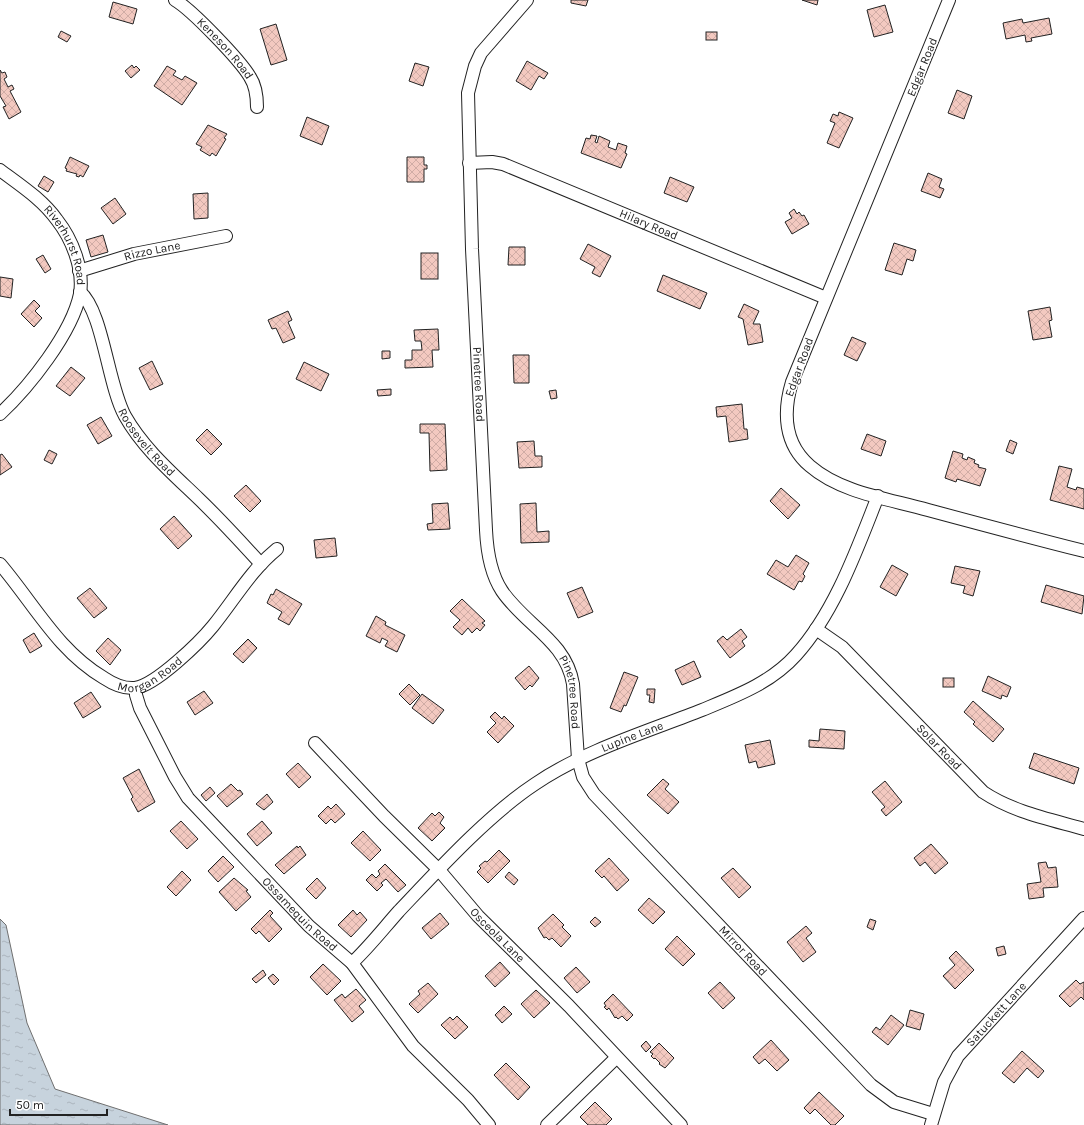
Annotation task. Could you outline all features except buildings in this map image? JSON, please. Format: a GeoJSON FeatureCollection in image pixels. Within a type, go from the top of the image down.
{"type":"FeatureCollection","features":[{"type":"Feature","properties":{"kind":"street","name":"Pinetree Road"},"geometry":{"type":"LineString","coordinates":[[527,0],[490,42],[475,66],[468,93],[469,163],[485,522],[489,557],[492,569],[502,591],[559,651],[566,660],[571,672],[578,759]]}},
{"type":"Feature","properties":{"kind":"street","name":"Edgar Road"},"geometry":{"type":"LineString","coordinates":[[949,0],[792,382],[786,413],[788,428],[792,443],[810,466],[837,483],[878,496],[1084,552]]}},
{"type":"Feature","properties":{"kind":"street","name":"Keneson Road"},"geometry":{"type":"LineString","coordinates":[[177,1],[196,18],[245,69],[255,87],[257,107]]}},
{"type":"Feature","properties":{"kind":"street","name":"Hilary Road"},"geometry":{"type":"LineString","coordinates":[[469,163],[492,162],[503,164],[826,298]]}},
{"type":"Feature","properties":{"kind":"street","name":"Riverhurst Road"},"geometry":{"type":"LineString","coordinates":[[0,170],[39,200],[57,219],[72,244],[79,272],[80,292],[74,313],[56,346],[29,383],[0,414]]}},
{"type":"Feature","properties":{"kind":"street","name":"Rizzo Lane"},"geometry":{"type":"LineString","coordinates":[[79,272],[134,254],[226,236]]}},
{"type":"Feature","properties":{"kind":"street","name":"Roosevelt Road"},"geometry":{"type":"LineString","coordinates":[[80,292],[86,297],[93,309],[113,386],[125,415],[133,428],[157,457],[221,521],[261,564]]}},
{"type":"Feature","properties":{"kind":"street","name":"Lupine Lane"},"geometry":{"type":"LineString","coordinates":[[352,963],[368,948],[399,912],[439,870],[487,824],[528,789],[547,776],[578,759],[737,696],[754,688],[784,668],[796,656],[816,629],[851,563],[878,496]]}},
{"type":"Feature","properties":{"kind":"street","name":"Morgan Road"},"geometry":{"type":"LineString","coordinates":[[0,564],[53,633],[78,660],[114,684],[121,687],[136,688],[145,684],[172,665],[202,639],[261,564],[277,549]]}},
{"type":"Feature","properties":{"kind":"street","name":"Solar Road"},"geometry":{"type":"LineString","coordinates":[[816,629],[842,646],[983,792],[995,800],[1026,813],[1084,829]]}},
{"type":"Feature","properties":{"kind":"street","name":"Ossamequin Road"},"geometry":{"type":"LineString","coordinates":[[136,688],[136,695],[140,708],[175,777],[188,798],[304,920],[352,963],[412,1046],[468,1100],[489,1125]]}},
{"type":"Feature","properties":{"kind":"street","name":"Osceola Lane"},"geometry":{"type":"LineString","coordinates":[[316,743],[384,816],[439,870],[478,916],[569,1006],[616,1058],[681,1125]]}},
{"type":"Feature","properties":{"kind":"street","name":"Mirror Road"},"geometry":{"type":"LineString","coordinates":[[578,759],[583,777],[594,794],[871,1085],[894,1102],[932,1120]]}},
{"type":"Feature","properties":{"kind":"street","name":"Satuckett Lane"},"geometry":{"type":"LineString","coordinates":[[932,1120],[944,1082],[958,1056],[1084,918]]}},
{"type":"Feature","properties":{"kind":"street"},"geometry":{"type":"LineString","coordinates":[[552,1123],[616,1058]]}},
{"type":"Feature","properties":{"kind":"water"},"geometry":{"type":"Polygon","coordinates":[[[0,919],[6,925],[27,1023],[55,1089],[168,1125],[0,1125],[0,919]]]}}]}
